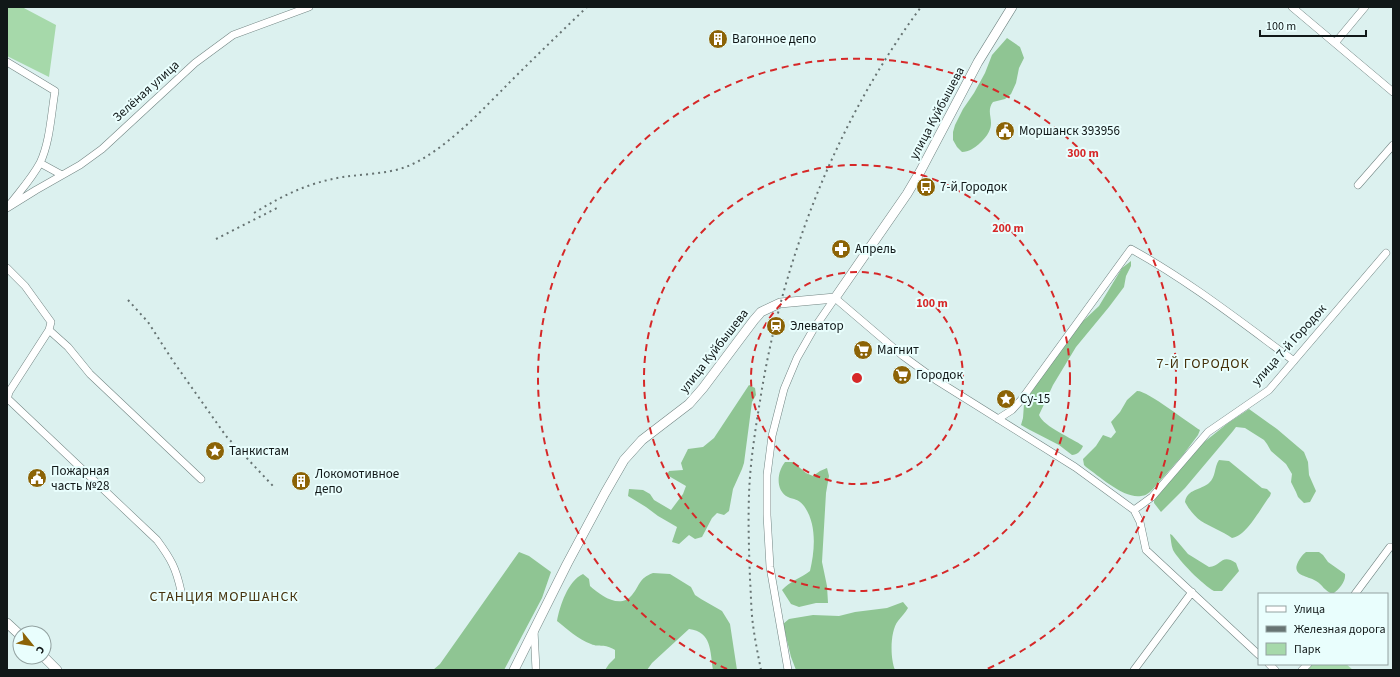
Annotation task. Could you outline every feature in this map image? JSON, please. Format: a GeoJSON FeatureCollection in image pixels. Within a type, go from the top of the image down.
{"type":"FeatureCollection","features":[{"type":"Feature","properties":{"kind":"street","name":"Зелёная улица"},"geometry":{"type":"LineString","coordinates":[[7,208],[80,165],[102,149],[195,63],[233,35],[309,7]]}},
{"type":"Feature","properties":{"kind":"street","name":"улица Куйбышева"},"geometry":{"type":"LineString","coordinates":[[514,670],[605,493],[624,460],[642,440],[689,404],[761,312],[780,303],[835,298],[907,194],[978,62],[1012,7]]}},
{"type":"Feature","properties":{"kind":"street"},"geometry":{"type":"LineString","coordinates":[[1292,7],[1393,92]]}},
{"type":"Feature","properties":{"kind":"street"},"geometry":{"type":"LineString","coordinates":[[1335,43],[1365,7]]}},
{"type":"Feature","properties":{"kind":"street","name":"Зелёная улица"},"geometry":{"type":"LineString","coordinates":[[7,62],[55,91],[47,142],[40,162],[31,178],[7,208]]}},
{"type":"Feature","properties":{"kind":"street"},"geometry":{"type":"LineString","coordinates":[[1358,185],[1393,145]]}},
{"type":"Feature","properties":{"kind":"street"},"geometry":{"type":"LineString","coordinates":[[40,162],[62,175]]}},
{"type":"Feature","properties":{"kind":"street"},"geometry":{"type":"LineString","coordinates":[[998,419],[1012,410],[1021,400],[1131,249],[1203,294],[1294,361]]}},
{"type":"Feature","properties":{"kind":"street","name":"улица 7-й Городок"},"geometry":{"type":"LineString","coordinates":[[1134,510],[1152,497],[1208,432],[1269,390],[1386,253]]}},
{"type":"Feature","properties":{"kind":"street"},"geometry":{"type":"LineString","coordinates":[[7,268],[25,286],[52,322],[49,330],[9,392],[8,399],[157,540],[169,556],[177,572],[181,592]]}},
{"type":"Feature","properties":{"kind":"street"},"geometry":{"type":"LineString","coordinates":[[788,670],[770,567],[767,515],[767,475],[772,436],[784,389],[813,330],[835,298],[908,360],[936,380],[1075,467],[1134,510],[1140,522],[1146,550],[1258,654]]}},
{"type":"Feature","properties":{"kind":"street"},"geometry":{"type":"LineString","coordinates":[[49,330],[68,347],[90,374],[201,479]]}},
{"type":"Feature","properties":{"kind":"street"},"geometry":{"type":"LineString","coordinates":[[1356,593],[1392,547]]}},
{"type":"Feature","properties":{"kind":"street"},"geometry":{"type":"LineString","coordinates":[[1134,670],[1192,592]]}},
{"type":"Feature","properties":{"kind":"street"},"geometry":{"type":"LineString","coordinates":[[534,629],[536,670]]}},
{"type":"Feature","properties":{"kind":"green space"},"geometry":{"type":"Polygon","coordinates":[[[7,7],[22,7],[56,25],[49,77],[7,56],[7,7]]]}},
{"type":"Feature","properties":{"kind":"green space"},"geometry":{"type":"Polygon","coordinates":[[[1007,38],[1020,47],[1024,58],[1019,68],[1016,83],[1011,94],[1005,99],[993,102],[990,107],[991,125],[986,137],[973,148],[962,152],[953,140],[955,125],[985,73],[992,55],[1007,38]]]}},
{"type":"Feature","properties":{"kind":"green space"},"geometry":{"type":"Polygon","coordinates":[[[1131,261],[1131,266],[1126,276],[1124,287],[1076,347],[1053,385],[1039,415],[1046,424],[1083,446],[1079,452],[1072,455],[1059,445],[1021,425],[1024,404],[1042,375],[1082,322],[1099,306],[1122,268],[1131,261]]]}},
{"type":"Feature","properties":{"kind":"green space"},"geometry":{"type":"Polygon","coordinates":[[[749,385],[755,388],[756,395],[752,402],[744,463],[733,489],[729,511],[724,515],[717,513],[712,518],[702,537],[695,539],[689,535],[679,544],[672,542],[677,527],[628,496],[629,489],[643,490],[650,494],[654,500],[671,510],[683,494],[686,486],[667,475],[669,471],[683,470],[681,463],[688,449],[703,447],[714,438],[749,385]]]}},
{"type":"Feature","properties":{"kind":"green space"},"geometry":{"type":"Polygon","coordinates":[[[1137,391],[1142,392],[1158,401],[1200,430],[1183,455],[1152,490],[1141,496],[1127,494],[1112,486],[1086,467],[1083,459],[1096,446],[1103,435],[1111,438],[1116,432],[1111,422],[1120,412],[1127,400],[1137,391]]]}},
{"type":"Feature","properties":{"kind":"green space"},"geometry":{"type":"Polygon","coordinates":[[[1249,409],[1277,429],[1304,452],[1308,462],[1309,475],[1316,491],[1310,502],[1304,503],[1298,497],[1291,482],[1292,474],[1286,464],[1271,451],[1264,440],[1245,428],[1236,427],[1185,488],[1161,512],[1154,503],[1158,494],[1203,443],[1228,423],[1249,409]]]}},
{"type":"Feature","properties":{"kind":"green space"},"geometry":{"type":"Polygon","coordinates":[[[1219,460],[1229,461],[1262,488],[1267,489],[1271,493],[1248,527],[1238,536],[1232,538],[1199,519],[1185,502],[1186,498],[1191,492],[1211,481],[1219,460]]]}},
{"type":"Feature","properties":{"kind":"green space"},"geometry":{"type":"Polygon","coordinates":[[[785,462],[793,462],[806,473],[813,476],[827,468],[829,476],[826,493],[822,562],[827,586],[828,603],[816,603],[799,607],[791,604],[782,590],[788,584],[810,571],[814,546],[811,521],[804,506],[800,502],[784,494],[779,485],[780,471],[785,462]]]}},
{"type":"Feature","properties":{"kind":"green space"},"geometry":{"type":"Polygon","coordinates":[[[1170,534],[1188,554],[1209,567],[1217,565],[1227,559],[1236,563],[1239,571],[1222,591],[1214,591],[1198,578],[1176,555],[1172,548],[1170,534]]]}},
{"type":"Feature","properties":{"kind":"green space"},"geometry":{"type":"Polygon","coordinates":[[[519,552],[529,556],[551,572],[542,598],[504,670],[433,670],[440,664],[519,552]]]}},
{"type":"Feature","properties":{"kind":"green space"},"geometry":{"type":"Polygon","coordinates":[[[1306,552],[1319,552],[1323,555],[1328,562],[1345,574],[1340,588],[1334,593],[1331,593],[1316,581],[1301,575],[1296,567],[1301,557],[1306,552]]]}},
{"type":"Feature","properties":{"kind":"green space"},"geometry":{"type":"Polygon","coordinates":[[[653,573],[670,574],[691,587],[695,595],[722,611],[730,624],[737,670],[713,670],[710,649],[706,638],[697,631],[689,629],[652,663],[647,670],[605,670],[615,658],[615,650],[586,642],[557,621],[560,608],[569,588],[578,577],[583,574],[589,579],[590,586],[599,593],[610,600],[622,601],[632,595],[645,577],[653,573]]]}},
{"type":"Feature","properties":{"kind":"green space"},"geometry":{"type":"Polygon","coordinates":[[[903,602],[908,608],[895,625],[892,638],[892,659],[895,670],[796,670],[791,657],[783,624],[789,619],[813,615],[839,616],[855,612],[887,608],[903,602]]]}},
{"type":"Feature","properties":{"kind":"green space"},"geometry":{"type":"Polygon","coordinates":[[[1311,665],[1347,665],[1353,670],[1308,670],[1311,665]]]}},
{"type":"Feature","properties":{"kind":"railway"},"geometry":{"type":"LineString","coordinates":[[254,213],[286,195],[307,186],[343,177],[374,174],[406,167],[435,151],[475,117],[587,7]]}},
{"type":"Feature","properties":{"kind":"railway"},"geometry":{"type":"LineString","coordinates":[[761,670],[752,614],[750,579],[750,471],[760,401],[782,296],[798,245],[817,194],[839,145],[863,97],[891,51],[921,7]]}},
{"type":"Feature","properties":{"kind":"railway"},"geometry":{"type":"LineString","coordinates":[[216,239],[277,208]]}},
{"type":"Feature","properties":{"kind":"railway"},"geometry":{"type":"LineString","coordinates":[[128,300],[148,322],[173,361],[226,436],[273,486]]}},
{"type":"Feature","properties":{"kind":"place","name":"Вагонное депо"},"geometry":{"type":"Point","coordinates":[718,39]}},
{"type":"Feature","properties":{"kind":"place","name":"Моршанск 393956"},"geometry":{"type":"Point","coordinates":[1005,131]}},
{"type":"Feature","properties":{"kind":"place","name":"7-й Городок"},"geometry":{"type":"Point","coordinates":[926,187]}},
{"type":"Feature","properties":{"kind":"place","name":"Апрель"},"geometry":{"type":"Point","coordinates":[841,249]}},
{"type":"Feature","properties":{"kind":"place","name":"Элеватор"},"geometry":{"type":"Point","coordinates":[776,326]}},
{"type":"Feature","properties":{"kind":"place","name":"Магнит"},"geometry":{"type":"Point","coordinates":[863,350]}},
{"type":"Feature","properties":{"kind":"place","name":"Городок"},"geometry":{"type":"Point","coordinates":[902,375]}},
{"type":"Feature","properties":{"kind":"place","name":"Су-15"},"geometry":{"type":"Point","coordinates":[1006,399]}},
{"type":"Feature","properties":{"kind":"place","name":"Танкистам"},"geometry":{"type":"Point","coordinates":[215,451]}},
{"type":"Feature","properties":{"kind":"place","name":"Пожарная часть №28"},"geometry":{"type":"Point","coordinates":[37,478]}},
{"type":"Feature","properties":{"kind":"place","name":"Локомотивное депо"},"geometry":{"type":"Point","coordinates":[301,481]}},
{"type":"Feature","properties":{"kind":"district","name":"7-Й ГОРОДОК"},"geometry":{"type":"Point","coordinates":[1203,364]}},
{"type":"Feature","properties":{"kind":"district","name":"СТАНЦИЯ МОРШАНСК"},"geometry":{"type":"Point","coordinates":[224,597]}}]}
